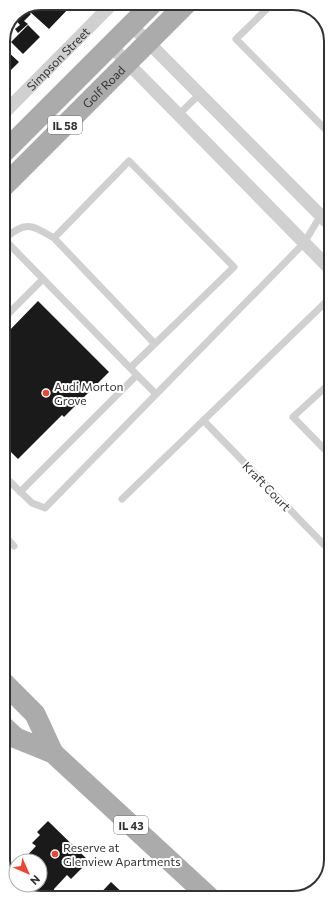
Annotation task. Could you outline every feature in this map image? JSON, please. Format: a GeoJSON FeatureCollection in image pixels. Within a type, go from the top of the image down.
{"type":"FeatureCollection","features":[{"type":"Feature","properties":{"kind":"main road","name":"Golf Road"},"geometry":{"type":"LineString","coordinates":[[10,146],[146,10]]}},
{"type":"Feature","properties":{"kind":"main road","name":"Golf Road"},"geometry":{"type":"LineString","coordinates":[[10,180],[180,10]]}},
{"type":"Feature","properties":{"kind":"main road","name":"IL 43"},"geometry":{"type":"LineString","coordinates":[[10,689],[35,714],[54,753],[203,891]]}},
{"type":"Feature","properties":{"kind":"main road","name":"IL 43"},"geometry":{"type":"LineString","coordinates":[[10,732],[16,738],[54,753]]}},
{"type":"Feature","properties":{"kind":"street","name":"Simpson Street"},"geometry":{"type":"LineString","coordinates":[[10,107],[107,10]]}},
{"type":"Feature","properties":{"kind":"street"},"geometry":{"type":"LineString","coordinates":[[132,25],[324,219]]}},
{"type":"Feature","properties":{"kind":"street"},"geometry":{"type":"LineString","coordinates":[[111,46],[324,263]]}},
{"type":"Feature","properties":{"kind":"lane"},"geometry":{"type":"LineString","coordinates":[[265,10],[236,38],[324,128]]}},
{"type":"Feature","properties":{"kind":"lane"},"geometry":{"type":"LineString","coordinates":[[178,115],[200,94]]}},
{"type":"Feature","properties":{"kind":"lane"},"geometry":{"type":"LineString","coordinates":[[54,238],[129,161],[234,267],[130,368]]}},
{"type":"Feature","properties":{"kind":"lane"},"geometry":{"type":"LineString","coordinates":[[10,482],[32,503],[45,508],[324,221]]}},
{"type":"Feature","properties":{"kind":"lane"},"geometry":{"type":"LineString","coordinates":[[10,235],[15,230],[27,225],[38,228],[54,238],[155,344]]}},
{"type":"Feature","properties":{"kind":"lane"},"geometry":{"type":"LineString","coordinates":[[10,246],[156,394]]}},
{"type":"Feature","properties":{"kind":"lane"},"geometry":{"type":"LineString","coordinates":[[10,312],[43,279]]}},
{"type":"Feature","properties":{"kind":"lane"},"geometry":{"type":"LineString","coordinates":[[122,499],[324,304]]}},
{"type":"Feature","properties":{"kind":"lane"},"geometry":{"type":"LineString","coordinates":[[20,492],[137,375]]}},
{"type":"Feature","properties":{"kind":"lane"},"geometry":{"type":"LineString","coordinates":[[324,389],[293,417],[324,449]]}},
{"type":"Feature","properties":{"kind":"lane","name":"Kraft Court"},"geometry":{"type":"LineString","coordinates":[[204,421],[324,545]]}},
{"type":"Feature","properties":{"kind":"lane"},"geometry":{"type":"LineString","coordinates":[[10,542],[14,546]]}},
{"type":"Feature","properties":{"kind":"building"},"geometry":{"type":"Polygon","coordinates":[[[41,10],[67,10],[49,29],[30,12],[41,10]]]}},
{"type":"Feature","properties":{"kind":"building"},"geometry":{"type":"Polygon","coordinates":[[[30,13],[31,14],[24,21],[28,24],[18,33],[15,29],[20,25],[17,21],[30,13]]]}},
{"type":"Feature","properties":{"kind":"building"},"geometry":{"type":"Polygon","coordinates":[[[28,25],[40,37],[23,54],[11,42],[28,25]]]}},
{"type":"Feature","properties":{"kind":"building"},"geometry":{"type":"Polygon","coordinates":[[[10,54],[19,62],[10,71],[10,54]]]}},
{"type":"Feature","properties":{"kind":"building","name":"Audi Morton Grove"},"geometry":{"type":"Polygon","coordinates":[[[38,301],[109,372],[64,417],[62,415],[18,459],[10,451],[10,330],[38,301]]]}},
{"type":"Feature","properties":{"kind":"building","name":"Reserve at Glenview Apartments"},"geometry":{"type":"Polygon","coordinates":[[[48,821],[89,861],[71,879],[67,875],[54,889],[54,891],[48,891],[48,853],[29,853],[36,846],[32,843],[40,835],[37,832],[48,821]]]}},
{"type":"Feature","properties":{"kind":"building"},"geometry":{"type":"Polygon","coordinates":[[[111,882],[121,891],[103,891],[111,882]]]}},
{"type":"Feature","properties":{"kind":"place","name":"Audi Morton Grove"},"geometry":{"type":"Point","coordinates":[46,393]}},
{"type":"Feature","properties":{"kind":"place","name":"Reserve at Glenview Apartments"},"geometry":{"type":"Point","coordinates":[55,854]}}]}
